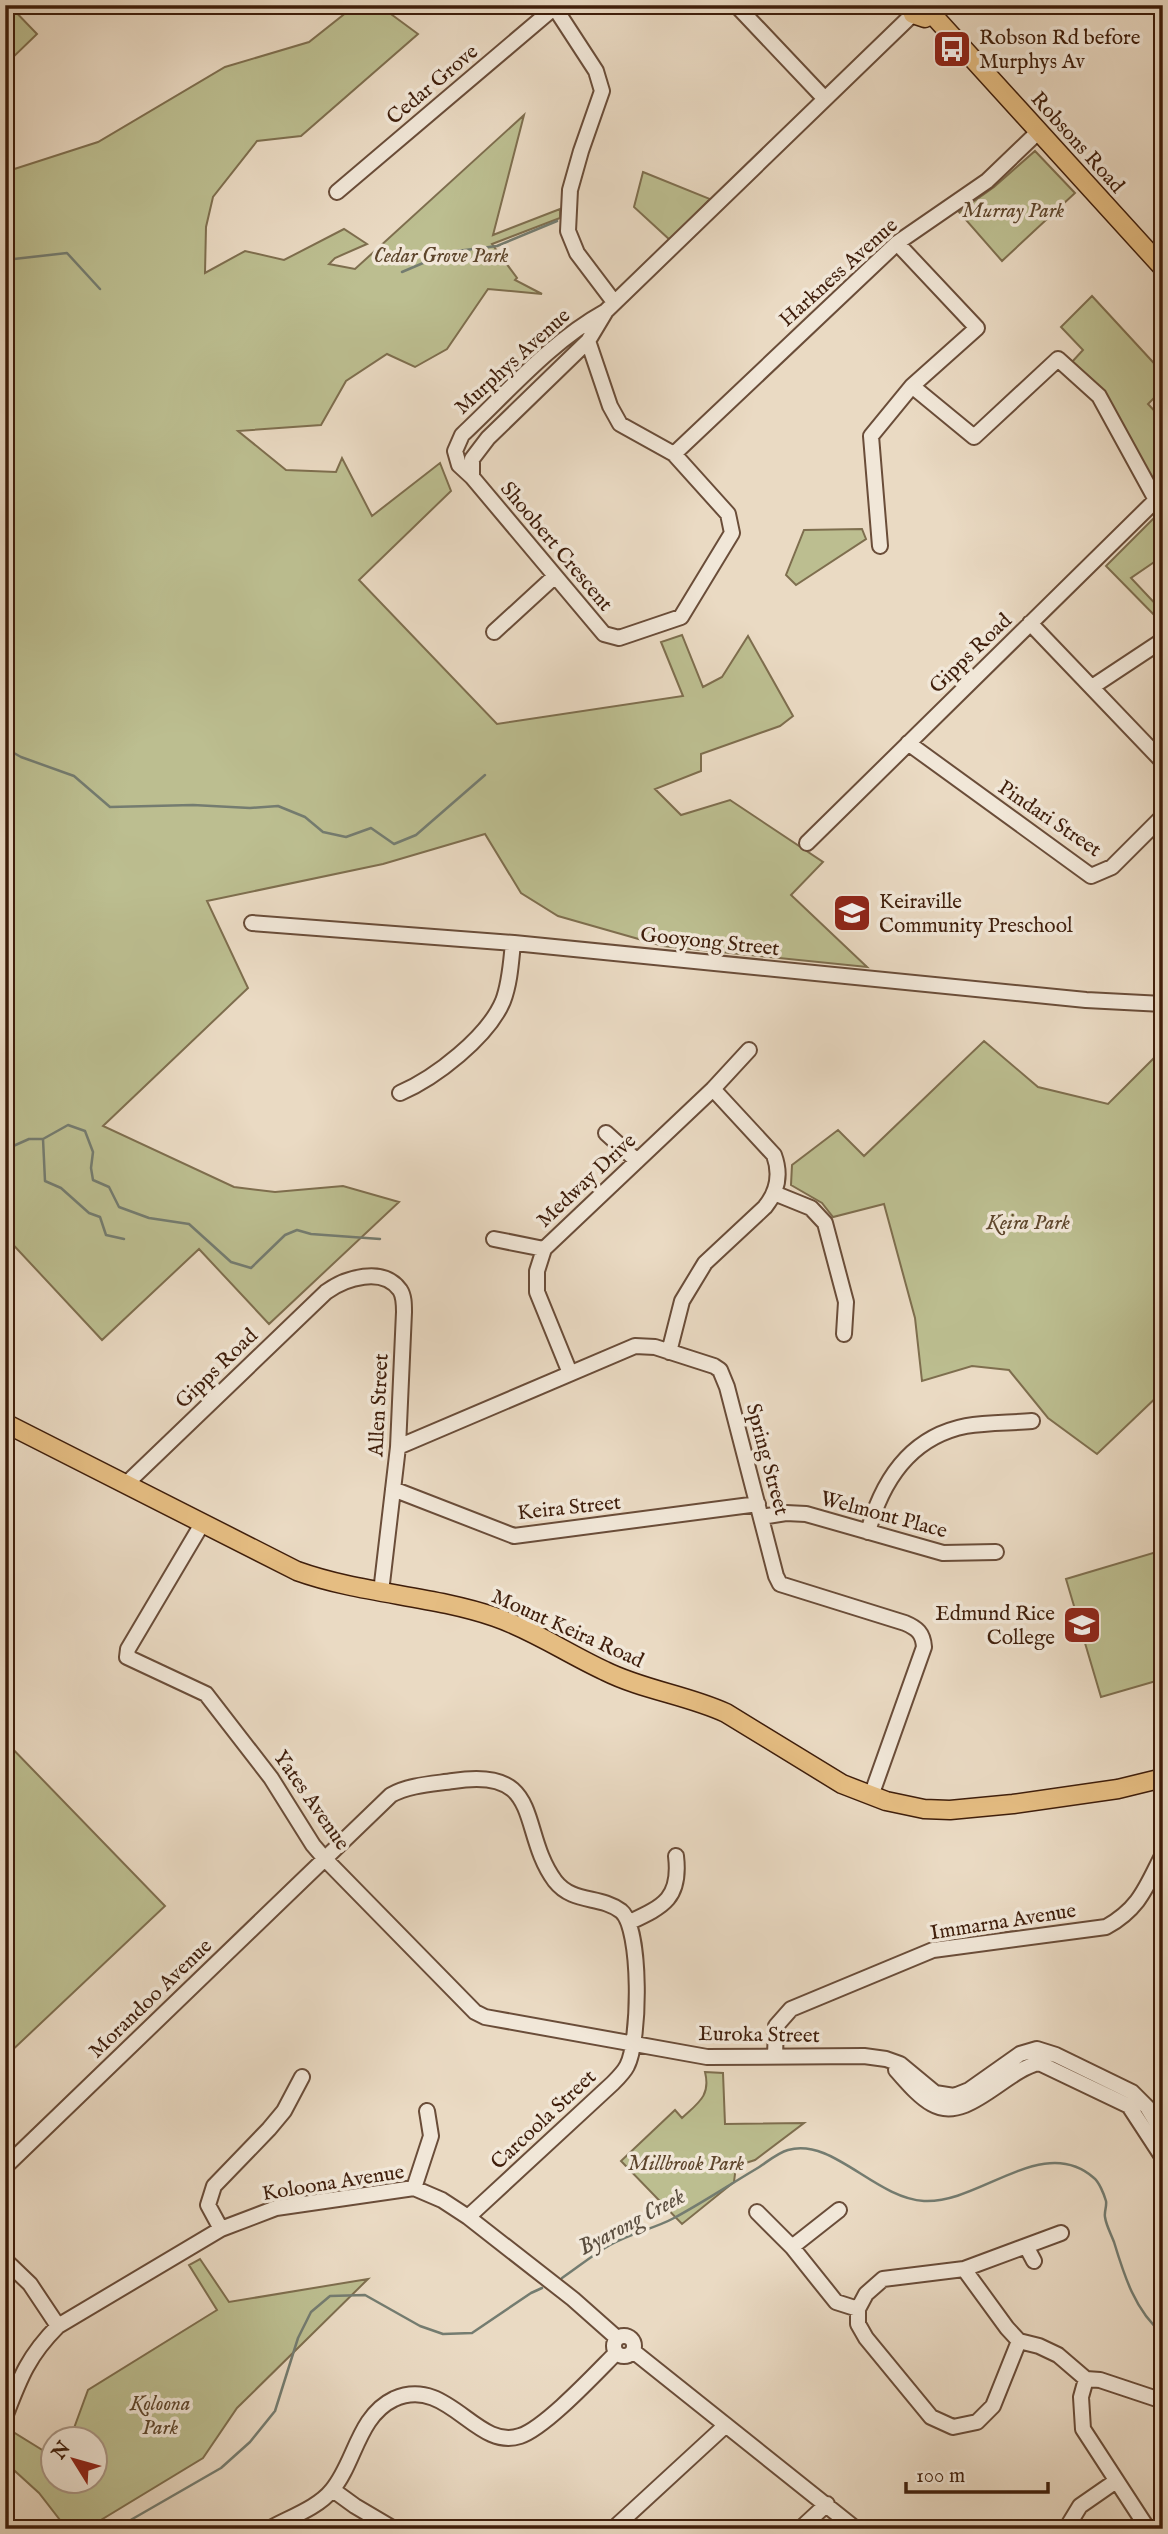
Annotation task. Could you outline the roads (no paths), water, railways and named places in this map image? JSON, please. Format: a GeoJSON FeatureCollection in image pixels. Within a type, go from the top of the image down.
{"type":"FeatureCollection","features":[{"type":"Feature","properties":{"kind":"main road","name":"Robsons Road"},"geometry":{"type":"LineString","coordinates":[[923,10],[1163,268]]}},
{"type":"Feature","properties":{"kind":"main road","name":"Mount Keira Road"},"geometry":{"type":"LineString","coordinates":[[5,1423],[297,1571],[326,1581],[459,1607],[496,1617],[628,1681],[712,1706],[742,1721],[818,1770],[871,1796],[904,1805],[950,1810],[1092,1793],[1163,1778]]}},
{"type":"Feature","properties":{"kind":"street"},"geometry":{"type":"LineString","coordinates":[[736,5],[825,99]]}},
{"type":"Feature","properties":{"kind":"street"},"geometry":{"type":"LineString","coordinates":[[554,6],[597,71],[602,91],[570,190],[568,231],[577,253],[610,306]]}},
{"type":"Feature","properties":{"kind":"street","name":"Cedar Grove"},"geometry":{"type":"LineString","coordinates":[[337,192],[554,6]]}},
{"type":"Feature","properties":{"kind":"street","name":"Murphys Avenue"},"geometry":{"type":"LineString","coordinates":[[472,477],[459,465],[455,451],[462,435],[551,348],[610,306],[825,99],[923,10]]}},
{"type":"Feature","properties":{"kind":"street","name":"Harkness Avenue"},"geometry":{"type":"LineString","coordinates":[[674,454],[898,243],[987,181],[1038,132]]}},
{"type":"Feature","properties":{"kind":"street"},"geometry":{"type":"LineString","coordinates":[[880,545],[871,436],[912,386],[977,328],[898,243]]}},
{"type":"Feature","properties":{"kind":"street","name":"Murphys Avenue"},"geometry":{"type":"LineString","coordinates":[[472,477],[472,458],[488,438],[588,341],[610,306]]}},
{"type":"Feature","properties":{"kind":"street","name":"Shoobert Crescent"},"geometry":{"type":"LineString","coordinates":[[472,477],[604,634],[619,638],[681,617],[732,533],[728,514],[674,454],[620,424],[610,406],[588,341]]}},
{"type":"Feature","properties":{"kind":"street"},"geometry":{"type":"LineString","coordinates":[[912,386],[974,437],[1058,359],[1099,396],[1159,496]]}},
{"type":"Feature","properties":{"kind":"street","name":"Gipps Road"},"geometry":{"type":"LineString","coordinates":[[807,843],[1159,496]]}},
{"type":"Feature","properties":{"kind":"street"},"geometry":{"type":"LineString","coordinates":[[494,632],[554,577]]}},
{"type":"Feature","properties":{"kind":"street"},"geometry":{"type":"LineString","coordinates":[[1031,623],[1163,762]]}},
{"type":"Feature","properties":{"kind":"street"},"geometry":{"type":"LineString","coordinates":[[1092,687],[1163,640]]}},
{"type":"Feature","properties":{"kind":"street","name":"Pindari Street"},"geometry":{"type":"LineString","coordinates":[[908,743],[1091,876],[1112,867],[1163,816]]}},
{"type":"Feature","properties":{"kind":"street","name":"Gooyong Street"},"geometry":{"type":"LineString","coordinates":[[252,923],[513,943],[1086,1000],[1163,1004]]}},
{"type":"Feature","properties":{"kind":"street"},"geometry":{"type":"LineString","coordinates":[[400,1093],[431,1078],[488,1026],[504,998],[513,943]]}},
{"type":"Feature","properties":{"kind":"street","name":"Medway Drive"},"geometry":{"type":"LineString","coordinates":[[570,1373],[537,1292],[537,1271],[544,1250],[713,1089],[750,1050]]}},
{"type":"Feature","properties":{"kind":"street"},"geometry":{"type":"LineString","coordinates":[[669,1352],[682,1301],[705,1263],[765,1207],[774,1193],[778,1177],[774,1155],[713,1089]]}},
{"type":"Feature","properties":{"kind":"street"},"geometry":{"type":"LineString","coordinates":[[607,1133],[637,1161]]}},
{"type":"Feature","properties":{"kind":"street"},"geometry":{"type":"LineString","coordinates":[[774,1193],[811,1208],[825,1223],[846,1302],[844,1334]]}},
{"type":"Feature","properties":{"kind":"street"},"geometry":{"type":"LineString","coordinates":[[494,1238],[544,1250]]}},
{"type":"Feature","properties":{"kind":"street","name":"Allen Street"},"geometry":{"type":"LineString","coordinates":[[336,1285],[371,1276],[386,1280],[399,1289],[403,1297],[397,1447],[381,1592]]}},
{"type":"Feature","properties":{"kind":"street","name":"Gipps Road"},"geometry":{"type":"LineString","coordinates":[[126,1484],[336,1285]]}},
{"type":"Feature","properties":{"kind":"street","name":"Spring Street"},"geometry":{"type":"LineString","coordinates":[[397,1447],[635,1346],[648,1346],[715,1366],[723,1376],[776,1576],[783,1586],[905,1623],[915,1627],[923,1637],[924,1647],[871,1796]]}},
{"type":"Feature","properties":{"kind":"street"},"geometry":{"type":"LineString","coordinates":[[869,1532],[876,1504],[883,1490],[902,1463],[922,1445],[966,1426],[1032,1421]]}},
{"type":"Feature","properties":{"kind":"street","name":"Keira Street"},"geometry":{"type":"LineString","coordinates":[[393,1489],[514,1536],[760,1510]]}},
{"type":"Feature","properties":{"kind":"street","name":"Welmont Place"},"geometry":{"type":"LineString","coordinates":[[760,1510],[806,1514],[943,1553],[996,1552]]}},
{"type":"Feature","properties":{"kind":"street","name":"Yates Avenue"},"geometry":{"type":"LineString","coordinates":[[202,1524],[128,1649],[127,1657],[206,1694],[271,1778],[313,1846],[474,2011],[485,2017],[634,2044]]}},
{"type":"Feature","properties":{"kind":"street","name":"Morandoo Avenue"},"geometry":{"type":"LineString","coordinates":[[5,2167],[381,1804],[399,1790],[471,1778],[491,1779],[508,1786],[521,1797],[546,1865],[563,1889],[575,1897],[608,1904],[623,1912],[630,1922]]}},
{"type":"Feature","properties":{"kind":"street","name":"Immarna Avenue"},"geometry":{"type":"LineString","coordinates":[[775,2056],[776,2026],[791,2010],[933,1950],[1106,1927],[1125,1916],[1137,1903],[1163,1854]]}},
{"type":"Feature","properties":{"kind":"street"},"geometry":{"type":"LineString","coordinates":[[630,1922],[660,1908],[671,1896],[677,1874],[676,1856]]}},
{"type":"Feature","properties":{"kind":"street","name":"Carcoola Street"},"geometry":{"type":"LineString","coordinates":[[468,2217],[613,2083],[627,2066],[634,2044],[638,2009],[630,1922]]}},
{"type":"Feature","properties":{"kind":"street","name":"Euroka Street"},"geometry":{"type":"LineString","coordinates":[[634,2044],[707,2057],[864,2056],[886,2059],[900,2064],[936,2093],[954,2096],[968,2090],[1020,2054],[1037,2049],[1056,2055],[1132,2092],[1158,2113],[1163,2133]]}},
{"type":"Feature","properties":{"kind":"street"},"geometry":{"type":"LineString","coordinates":[[886,2059],[923,2098],[935,2106],[956,2109],[975,2101],[1025,2066],[1039,2063],[1129,2106],[1163,2158]]}},
{"type":"Feature","properties":{"kind":"street"},"geometry":{"type":"LineString","coordinates":[[221,2229],[208,2205],[214,2186],[276,2120],[302,2077]]}},
{"type":"Feature","properties":{"kind":"street"},"geometry":{"type":"LineString","coordinates":[[414,2188],[431,2136],[427,2111]]}},
{"type":"Feature","properties":{"kind":"street","name":"Koloona Avenue"},"geometry":{"type":"LineString","coordinates":[[5,2417],[29,2359],[58,2326],[221,2229],[276,2208],[414,2188],[442,2200],[468,2217],[573,2299],[616,2346]]}},
{"type":"Feature","properties":{"kind":"street"},"geometry":{"type":"LineString","coordinates":[[792,2247],[839,2210]]}},
{"type":"Feature","properties":{"kind":"street"},"geometry":{"type":"LineString","coordinates":[[757,2212],[792,2247],[836,2302],[858,2309]]}},
{"type":"Feature","properties":{"kind":"street"},"geometry":{"type":"LineString","coordinates":[[1019,2341],[993,2406],[976,2423],[953,2427],[930,2417],[890,2368],[866,2338],[859,2324],[858,2309],[866,2294],[883,2279],[964,2269],[1061,2233]]}},
{"type":"Feature","properties":{"kind":"street"},"geometry":{"type":"LineString","coordinates":[[1026,2246],[1034,2261]]}},
{"type":"Feature","properties":{"kind":"street"},"geometry":{"type":"LineString","coordinates":[[5,2260],[30,2284],[58,2326]]}},
{"type":"Feature","properties":{"kind":"street"},"geometry":{"type":"LineString","coordinates":[[964,2269],[1019,2341],[1039,2346],[1058,2356],[1086,2379],[1100,2380],[1163,2401]]}},
{"type":"Feature","properties":{"kind":"street"},"geometry":{"type":"LineString","coordinates":[[269,2529],[319,2501],[333,2490],[372,2418],[394,2399],[411,2395],[430,2396],[448,2404],[489,2433],[504,2438],[520,2436],[537,2426],[616,2346],[625,2356],[633,2351],[856,2529]]}},
{"type":"Feature","properties":{"kind":"street"},"geometry":{"type":"LineString","coordinates":[[1086,2379],[1081,2397],[1083,2429],[1149,2529]]}},
{"type":"Feature","properties":{"kind":"street"},"geometry":{"type":"LineString","coordinates":[[613,2529],[726,2426]]}},
{"type":"Feature","properties":{"kind":"street"},"geometry":{"type":"LineString","coordinates":[[1066,2529],[1080,2506],[1116,2481]]}},
{"type":"Feature","properties":{"kind":"street"},"geometry":{"type":"LineString","coordinates":[[333,2490],[394,2529]]}},
{"type":"Feature","properties":{"kind":"street"},"geometry":{"type":"LineString","coordinates":[[800,2529],[827,2504]]}},
{"type":"Feature","properties":{"kind":"waterway"},"geometry":{"type":"LineString","coordinates":[[402,272],[449,252],[497,246],[557,221]]}},
{"type":"Feature","properties":{"kind":"waterway"},"geometry":{"type":"LineString","coordinates":[[5,260],[67,253],[100,289]]}},
{"type":"Feature","properties":{"kind":"waterway"},"geometry":{"type":"LineString","coordinates":[[5,748],[21,757],[74,776],[110,807],[278,806],[305,817],[323,832],[346,837],[371,828],[394,844],[416,835],[485,775]]}},
{"type":"Feature","properties":{"kind":"waterway"},"geometry":{"type":"LineString","coordinates":[[5,1147],[29,1139],[43,1139],[68,1125],[85,1131],[93,1152],[93,1180],[109,1187],[119,1207],[149,1218],[189,1224],[231,1262],[251,1268],[285,1235],[297,1230],[311,1234],[380,1239]]}},
{"type":"Feature","properties":{"kind":"waterway"},"geometry":{"type":"LineString","coordinates":[[43,1139],[45,1181],[61,1188],[89,1213],[100,1217],[106,1235],[124,1239]]}},
{"type":"Feature","properties":{"kind":"waterway","name":"Byarong Creek"},"geometry":{"type":"LineString","coordinates":[[562,2278],[610,2245],[674,2218],[788,2150],[804,2148],[821,2152],[888,2190],[924,2201],[945,2199],[1033,2166],[1054,2163],[1074,2166],[1098,2182],[1106,2201],[1106,2223],[1132,2292],[1145,2315],[1163,2334]]}},
{"type":"Feature","properties":{"kind":"waterway","name":"Byarong Creek"},"geometry":{"type":"LineString","coordinates":[[115,2529],[221,2468],[250,2442],[275,2411],[298,2338],[311,2312],[330,2296],[365,2295],[420,2326],[443,2334],[472,2333],[542,2288]]}},
{"type":"Feature","properties":{"kind":"place","name":"Robson Rd before Murphys Av"},"geometry":{"type":"Point","coordinates":[952,49]}},
{"type":"Feature","properties":{"kind":"place","name":"Keiraville Community Preschool"},"geometry":{"type":"Point","coordinates":[852,913]}},
{"type":"Feature","properties":{"kind":"place","name":"Edmund Rice College"},"geometry":{"type":"Point","coordinates":[1082,1625]}},
{"type":"Feature","properties":{"kind":"park label","name":"Murray Park"},"geometry":{"type":"Point","coordinates":[1013,210]}},
{"type":"Feature","properties":{"kind":"park label","name":"Cedar Grove Park"},"geometry":{"type":"Point","coordinates":[441,255]}},
{"type":"Feature","properties":{"kind":"park label","name":"Keira Park"},"geometry":{"type":"Point","coordinates":[1028,1222]}},
{"type":"Feature","properties":{"kind":"park label","name":"Millbrook Park"},"geometry":{"type":"Point","coordinates":[686,2163]}},
{"type":"Feature","properties":{"kind":"park label","name":"Koloona Park"},"geometry":{"type":"Point","coordinates":[160,2415]}}]}
